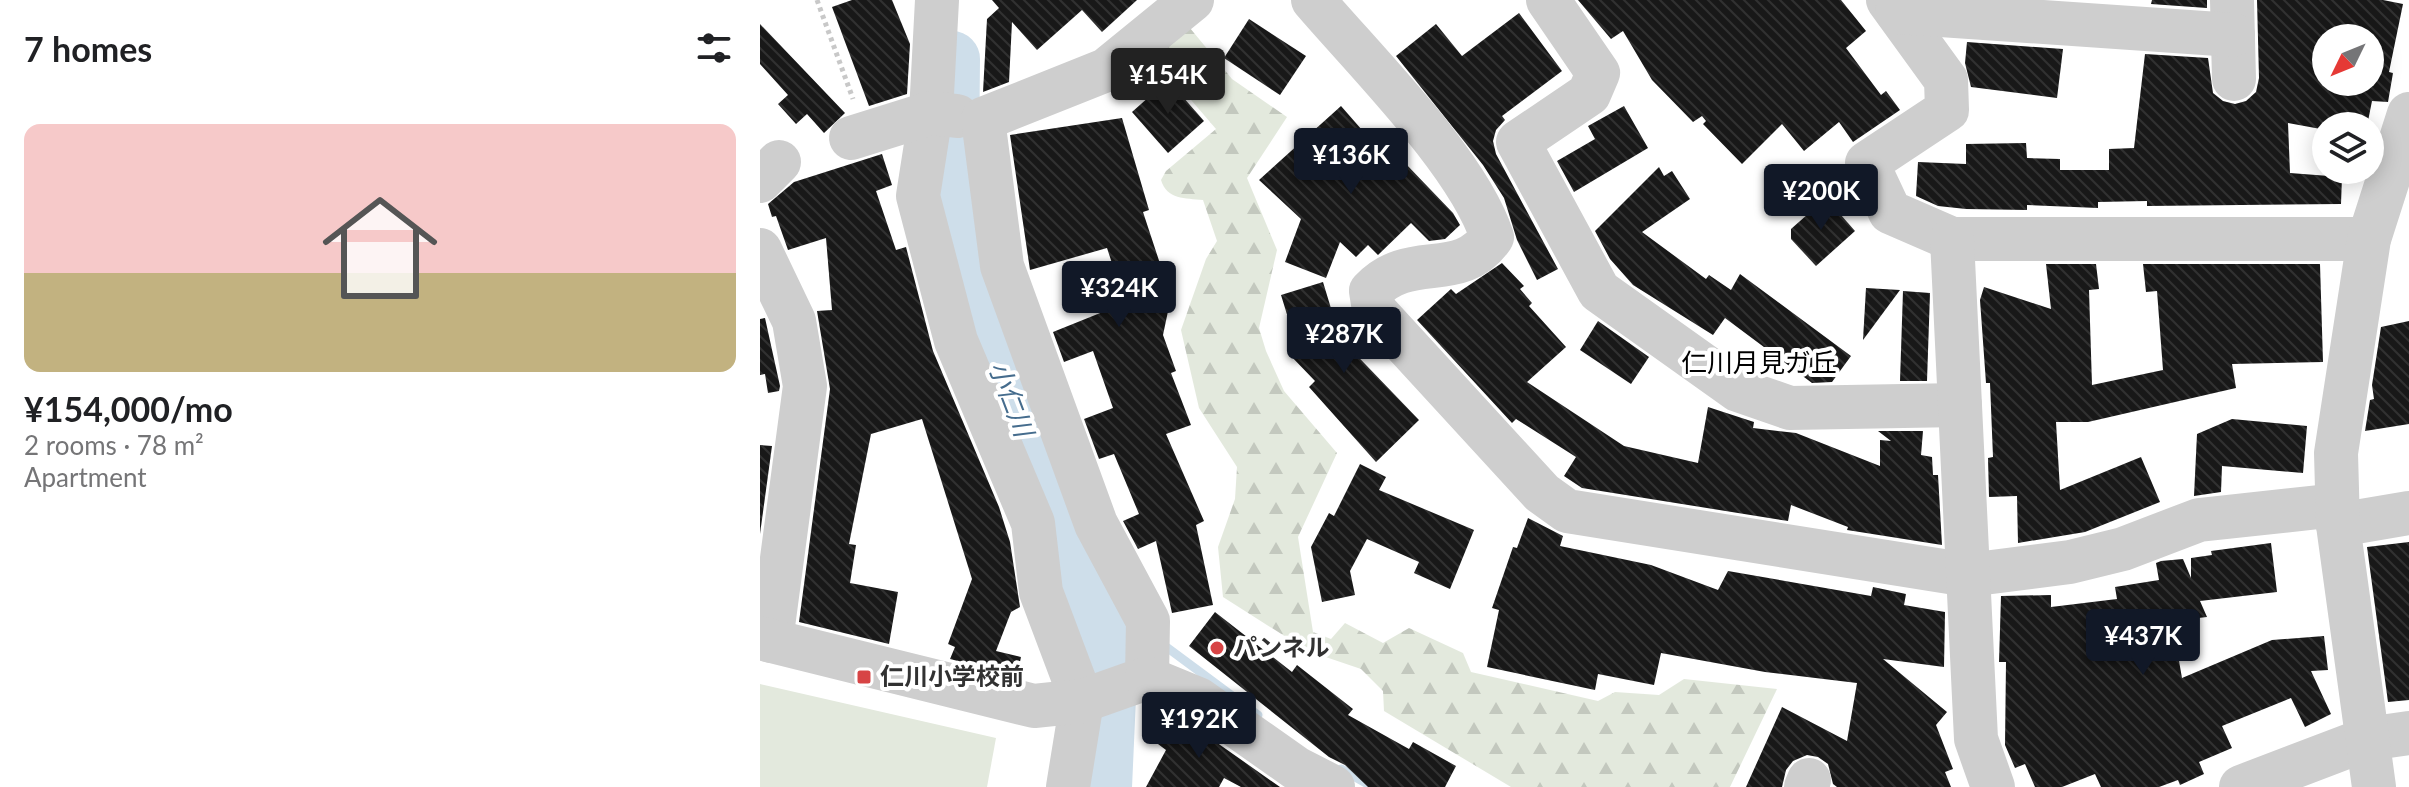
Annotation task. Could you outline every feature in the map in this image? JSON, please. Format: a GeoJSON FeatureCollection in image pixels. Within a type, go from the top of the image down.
{"type":"FeatureCollection","features":[{"type":"Feature","properties":{"kind":"street"},"geometry":{"type":"LineString","coordinates":[[937,0],[932,113],[918,196],[956,341],[1033,523],[1041,592],[1088,700],[1068,787]]}},
{"type":"Feature","properties":{"kind":"street"},"geometry":{"type":"LineString","coordinates":[[859,136],[932,113],[982,118],[1106,70],[1192,0]]}},
{"type":"Feature","properties":{"kind":"street"},"geometry":{"type":"LineString","coordinates":[[1313,0],[1441,151],[1484,213],[1492,237],[1481,253],[1463,262],[1412,267],[1383,278],[1371,291],[1374,310],[1542,493],[1567,511],[1968,575],[2070,562],[2123,549],[2199,520],[2409,513]]}},
{"type":"Feature","properties":{"kind":"street"},"geometry":{"type":"LineString","coordinates":[[1548,0],[1598,73],[1589,94],[1518,142],[1599,291],[1738,390],[1790,408],[1960,405]]}},
{"type":"Feature","properties":{"kind":"street"},"geometry":{"type":"LineString","coordinates":[[1893,6],[2233,18],[2234,79]]}},
{"type":"Feature","properties":{"kind":"street"},"geometry":{"type":"LineString","coordinates":[[1893,6],[1946,80],[1947,110],[1867,163],[1890,212],[1952,239],[2369,239]]}},
{"type":"Feature","properties":{"kind":"street"},"geometry":{"type":"LineString","coordinates":[[982,118],[1002,266],[1144,660],[1305,781]]}},
{"type":"Feature","properties":{"kind":"street"},"geometry":{"type":"LineString","coordinates":[[2374,787],[2388,736],[2337,515],[2336,453],[2369,239],[2406,136]]}},
{"type":"Feature","properties":{"kind":"street"},"geometry":{"type":"LineString","coordinates":[[1952,239],[1976,739],[1993,787]]}},
{"type":"Feature","properties":{"kind":"street"},"geometry":{"type":"LineString","coordinates":[[760,250],[794,321],[805,386],[765,640],[1034,706],[1088,700],[1144,660]]}},
{"type":"Feature","properties":{"kind":"street"},"geometry":{"type":"LineString","coordinates":[[2241,787],[2388,736]]}},
{"type":"Feature","properties":{"kind":"path"},"geometry":{"type":"LineString","coordinates":[[817,0],[859,136]]}},
{"type":"Feature","properties":{"kind":"green space"},"geometry":{"type":"Polygon","coordinates":[[[1185,22],[1232,79],[1287,117],[1247,178],[1277,250],[1259,328],[1266,351],[1284,391],[1337,453],[1298,537],[1313,632],[1331,639],[1345,623],[1383,643],[1409,628],[1463,653],[1471,672],[1598,701],[1615,692],[1659,695],[1684,679],[1777,689],[1730,787],[1511,787],[1384,711],[1383,691],[1361,669],[1308,651],[1223,597],[1218,547],[1235,499],[1237,467],[1199,408],[1181,330],[1206,259],[1217,241],[1203,200],[1172,195],[1161,180],[1166,171],[1216,129],[1149,51],[1185,22]]]}},
{"type":"Feature","properties":{"kind":"green space"},"geometry":{"type":"Polygon","coordinates":[[[760,684],[996,738],[987,787],[760,787],[760,684]]]}},
{"type":"Feature","properties":{"kind":"building"},"geometry":{"type":"Polygon","coordinates":[[[852,0],[892,0],[910,44],[907,94],[869,106],[832,7],[852,0]]]}},
{"type":"Feature","properties":{"kind":"building"},"geometry":{"type":"Polygon","coordinates":[[[992,0],[1137,0],[1102,32],[1082,10],[1037,50],[1012,22],[1009,82],[983,92],[987,19],[999,8],[992,0]]]}},
{"type":"Feature","properties":{"kind":"building"},"geometry":{"type":"Polygon","coordinates":[[[1578,0],[1841,0],[1866,31],[1846,48],[1881,95],[1886,91],[1900,110],[1853,142],[1839,122],[1804,151],[1782,124],[1742,164],[1703,124],[1706,121],[1702,116],[1693,122],[1652,80],[1623,31],[1611,39],[1578,0]]]}},
{"type":"Feature","properties":{"kind":"building"},"geometry":{"type":"Polygon","coordinates":[[[2152,0],[2207,0],[2207,8],[2151,4],[2152,0]]]}},
{"type":"Feature","properties":{"kind":"building"},"geometry":{"type":"Polygon","coordinates":[[[2257,0],[2383,0],[2403,4],[2389,72],[2393,73],[2388,102],[2372,101],[2370,112],[2312,112],[2312,127],[2288,123],[2290,173],[2312,175],[2312,184],[2342,184],[2341,204],[2147,206],[2147,201],[2098,202],[2098,208],[2027,205],[2027,210],[1966,209],[1938,206],[1916,196],[1918,162],[1966,164],[1966,144],[2026,143],[2027,158],[2060,159],[2060,170],[2109,170],[2109,149],[2134,148],[2145,54],[2208,58],[2213,93],[2223,101],[2235,104],[2246,101],[2256,92],[2259,78],[2257,0]]]}},
{"type":"Feature","properties":{"kind":"building"},"geometry":{"type":"Polygon","coordinates":[[[1519,13],[1562,71],[1502,116],[1505,120],[1496,130],[1493,141],[1496,154],[1558,269],[1537,280],[1517,240],[1504,198],[1483,165],[1396,56],[1436,24],[1462,56],[1519,13]]]}},
{"type":"Feature","properties":{"kind":"building"},"geometry":{"type":"Polygon","coordinates":[[[1249,19],[1306,56],[1280,95],[1224,58],[1249,19]]]}},
{"type":"Feature","properties":{"kind":"building"},"geometry":{"type":"Polygon","coordinates":[[[760,24],[845,113],[824,133],[807,114],[796,124],[778,104],[788,95],[760,64],[760,24]]]}},
{"type":"Feature","properties":{"kind":"building"},"geometry":{"type":"Polygon","coordinates":[[[1967,42],[2063,49],[2057,98],[1971,87],[1965,63],[1967,42]]]}},
{"type":"Feature","properties":{"kind":"building"},"geometry":{"type":"Polygon","coordinates":[[[1168,80],[1204,121],[1168,153],[1132,112],[1168,80]]]}},
{"type":"Feature","properties":{"kind":"building"},"geometry":{"type":"Polygon","coordinates":[[[1341,106],[1397,170],[1404,162],[1453,213],[1460,225],[1445,239],[1429,241],[1411,223],[1378,255],[1368,245],[1356,257],[1340,242],[1326,278],[1285,262],[1301,219],[1259,180],[1341,106]]]}},
{"type":"Feature","properties":{"kind":"building"},"geometry":{"type":"Polygon","coordinates":[[[1624,106],[1648,148],[1574,192],[1557,161],[1595,139],[1588,126],[1624,106]]]}},
{"type":"Feature","properties":{"kind":"building"},"geometry":{"type":"Polygon","coordinates":[[[1122,118],[1149,210],[1143,212],[1171,297],[1163,335],[1176,371],[1171,373],[1191,425],[1166,434],[1204,521],[1196,525],[1213,605],[1172,613],[1156,541],[1138,549],[1123,521],[1139,514],[1114,454],[1099,459],[1084,419],[1113,408],[1093,351],[1064,362],[1053,332],[1125,303],[1107,248],[1030,270],[1010,135],[1122,118]]]}},
{"type":"Feature","properties":{"kind":"building"},"geometry":{"type":"Polygon","coordinates":[[[882,154],[892,185],[876,191],[896,250],[906,247],[933,351],[999,507],[1010,542],[1020,607],[1011,612],[996,651],[1021,657],[1017,676],[950,659],[955,647],[948,644],[972,579],[922,419],[871,434],[849,544],[856,545],[850,583],[898,592],[889,644],[799,622],[830,389],[817,311],[832,310],[826,238],[788,250],[776,216],[772,217],[768,204],[794,182],[882,154]]]}},
{"type":"Feature","properties":{"kind":"building"},"geometry":{"type":"Polygon","coordinates":[[[1659,167],[1664,176],[1672,171],[1690,199],[1642,232],[1706,279],[1709,275],[1731,290],[1740,274],[1851,356],[1832,382],[1812,383],[1725,318],[1713,335],[1633,285],[1610,259],[1595,231],[1659,167]]]}},
{"type":"Feature","properties":{"kind":"building"},"geometry":{"type":"Polygon","coordinates":[[[1826,198],[1855,231],[1816,266],[1791,239],[1791,229],[1826,198]]]}},
{"type":"Feature","properties":{"kind":"building"},"geometry":{"type":"Polygon","coordinates":[[[1502,263],[1524,286],[1520,289],[1532,303],[1529,306],[1566,347],[1527,382],[1624,446],[1698,463],[1708,407],[1754,422],[1753,428],[1796,433],[1880,466],[1880,440],[1891,441],[1878,431],[1923,431],[1921,455],[1932,457],[1933,475],[1938,475],[1942,545],[1847,530],[1848,527],[1791,505],[1788,521],[1582,488],[1564,476],[1576,457],[1516,419],[1512,423],[1417,320],[1451,289],[1456,294],[1502,263]]]}},
{"type":"Feature","properties":{"kind":"building"},"geometry":{"type":"Polygon","coordinates":[[[2046,264],[2096,264],[2099,289],[2089,290],[2092,385],[2163,370],[2157,291],[2146,292],[2143,264],[2320,264],[2323,362],[2232,364],[2236,388],[2088,422],[2056,422],[2060,490],[2141,457],[2160,502],[2085,532],[2018,543],[2017,496],[1989,497],[1988,458],[1993,457],[1990,383],[1986,383],[1980,300],[1984,287],[2051,309],[2046,264]]]}},
{"type":"Feature","properties":{"kind":"building"},"geometry":{"type":"Polygon","coordinates":[[[1323,282],[1340,338],[1419,420],[1376,462],[1309,387],[1315,381],[1289,354],[1297,347],[1281,295],[1323,282]]]}},
{"type":"Feature","properties":{"kind":"building"},"geometry":{"type":"Polygon","coordinates":[[[1866,288],[1900,290],[1863,340],[1866,288]]]}},
{"type":"Feature","properties":{"kind":"building"},"geometry":{"type":"Polygon","coordinates":[[[1903,291],[1930,293],[1927,381],[1900,381],[1903,291]]]}},
{"type":"Feature","properties":{"kind":"building"},"geometry":{"type":"Polygon","coordinates":[[[765,318],[780,386],[779,391],[768,393],[765,374],[760,375],[760,319],[765,318]]]}},
{"type":"Feature","properties":{"kind":"building"},"geometry":{"type":"Polygon","coordinates":[[[1598,321],[1649,357],[1631,384],[1580,350],[1598,321]]]}},
{"type":"Feature","properties":{"kind":"building"},"geometry":{"type":"Polygon","coordinates":[[[2409,321],[2409,424],[2365,431],[2370,400],[2374,399],[2372,385],[2381,327],[2409,321]]]}},
{"type":"Feature","properties":{"kind":"building"},"geometry":{"type":"Polygon","coordinates":[[[2232,419],[2307,426],[2303,473],[2222,466],[2221,492],[2194,496],[2197,434],[2232,419]]]}},
{"type":"Feature","properties":{"kind":"building"},"geometry":{"type":"Polygon","coordinates":[[[760,445],[772,446],[760,534],[760,445]]]}},
{"type":"Feature","properties":{"kind":"building"},"geometry":{"type":"Polygon","coordinates":[[[1360,464],[1386,477],[1379,490],[1474,530],[1450,589],[1414,573],[1419,562],[1367,539],[1350,571],[1355,595],[1322,602],[1311,547],[1329,513],[1334,516],[1360,464]]]}},
{"type":"Feature","properties":{"kind":"building"},"geometry":{"type":"Polygon","coordinates":[[[1528,518],[1563,536],[1560,546],[1651,565],[1718,590],[1728,571],[1871,596],[1873,587],[1906,594],[1904,605],[1945,612],[1944,667],[1883,659],[1947,712],[1936,725],[1953,769],[1945,772],[1951,787],[1837,787],[1833,784],[1828,764],[1818,757],[1807,755],[1793,761],[1786,770],[1782,787],[1746,787],[1782,707],[1847,741],[1857,683],[1765,672],[1661,653],[1654,685],[1598,674],[1595,690],[1487,667],[1499,610],[1492,608],[1513,547],[1517,548],[1528,518]]]}},
{"type":"Feature","properties":{"kind":"building"},"geometry":{"type":"Polygon","coordinates":[[[2409,542],[2409,700],[2388,702],[2367,547],[2409,542]]]}},
{"type":"Feature","properties":{"kind":"building"},"geometry":{"type":"Polygon","coordinates":[[[2271,543],[2277,592],[2200,601],[2207,617],[2172,621],[2182,678],[2272,640],[2324,636],[2328,670],[2311,671],[2331,714],[2305,727],[2291,698],[2222,726],[2232,748],[2199,762],[2204,774],[2180,785],[2178,780],[2159,787],[2101,787],[2095,774],[2062,787],[2035,787],[2025,764],[2015,768],[2005,745],[2006,662],[1999,662],[2001,596],[2051,595],[2051,607],[2117,599],[2115,587],[2159,580],[2156,563],[2161,561],[2183,559],[2191,578],[2191,558],[2212,555],[2211,551],[2271,543]]]}},
{"type":"Feature","properties":{"kind":"building"},"geometry":{"type":"Polygon","coordinates":[[[1215,612],[1292,672],[1297,665],[1353,709],[1348,715],[1409,749],[1413,742],[1456,766],[1445,787],[1368,787],[1345,765],[1329,757],[1189,646],[1215,612]]]}},
{"type":"Feature","properties":{"kind":"building"},"geometry":{"type":"Polygon","coordinates":[[[1163,711],[1186,721],[1280,787],[1241,787],[1224,778],[1219,787],[1146,787],[1166,750],[1158,744],[1163,711]]]}},
{"type":"Feature","properties":{"kind":"waterway","name":"小仁川"},"geometry":{"type":"LineString","coordinates":[[952,59],[951,166],[992,347],[1069,535],[1110,652],[1104,787]]}},
{"type":"Feature","properties":{"kind":"waterway"},"geometry":{"type":"LineString","coordinates":[[1093,603],[1131,625]]}},
{"type":"Feature","properties":{"kind":"waterway"},"geometry":{"type":"LineString","coordinates":[[1161,643],[1258,715]]}},
{"type":"Feature","properties":{"kind":"waterway"},"geometry":{"type":"LineString","coordinates":[[1341,769],[1373,787]]}},
{"type":"Feature","properties":{"kind":"place","name":"パンネル"},"geometry":{"type":"Point","coordinates":[1217,648]}},
{"type":"Feature","properties":{"kind":"place","name":"仁川小学校前"},"geometry":{"type":"Point","coordinates":[864,677]}},
{"type":"Feature","properties":{"kind":"district","name":"仁川月見ガ丘"},"geometry":{"type":"Point","coordinates":[1759,363]}}]}
